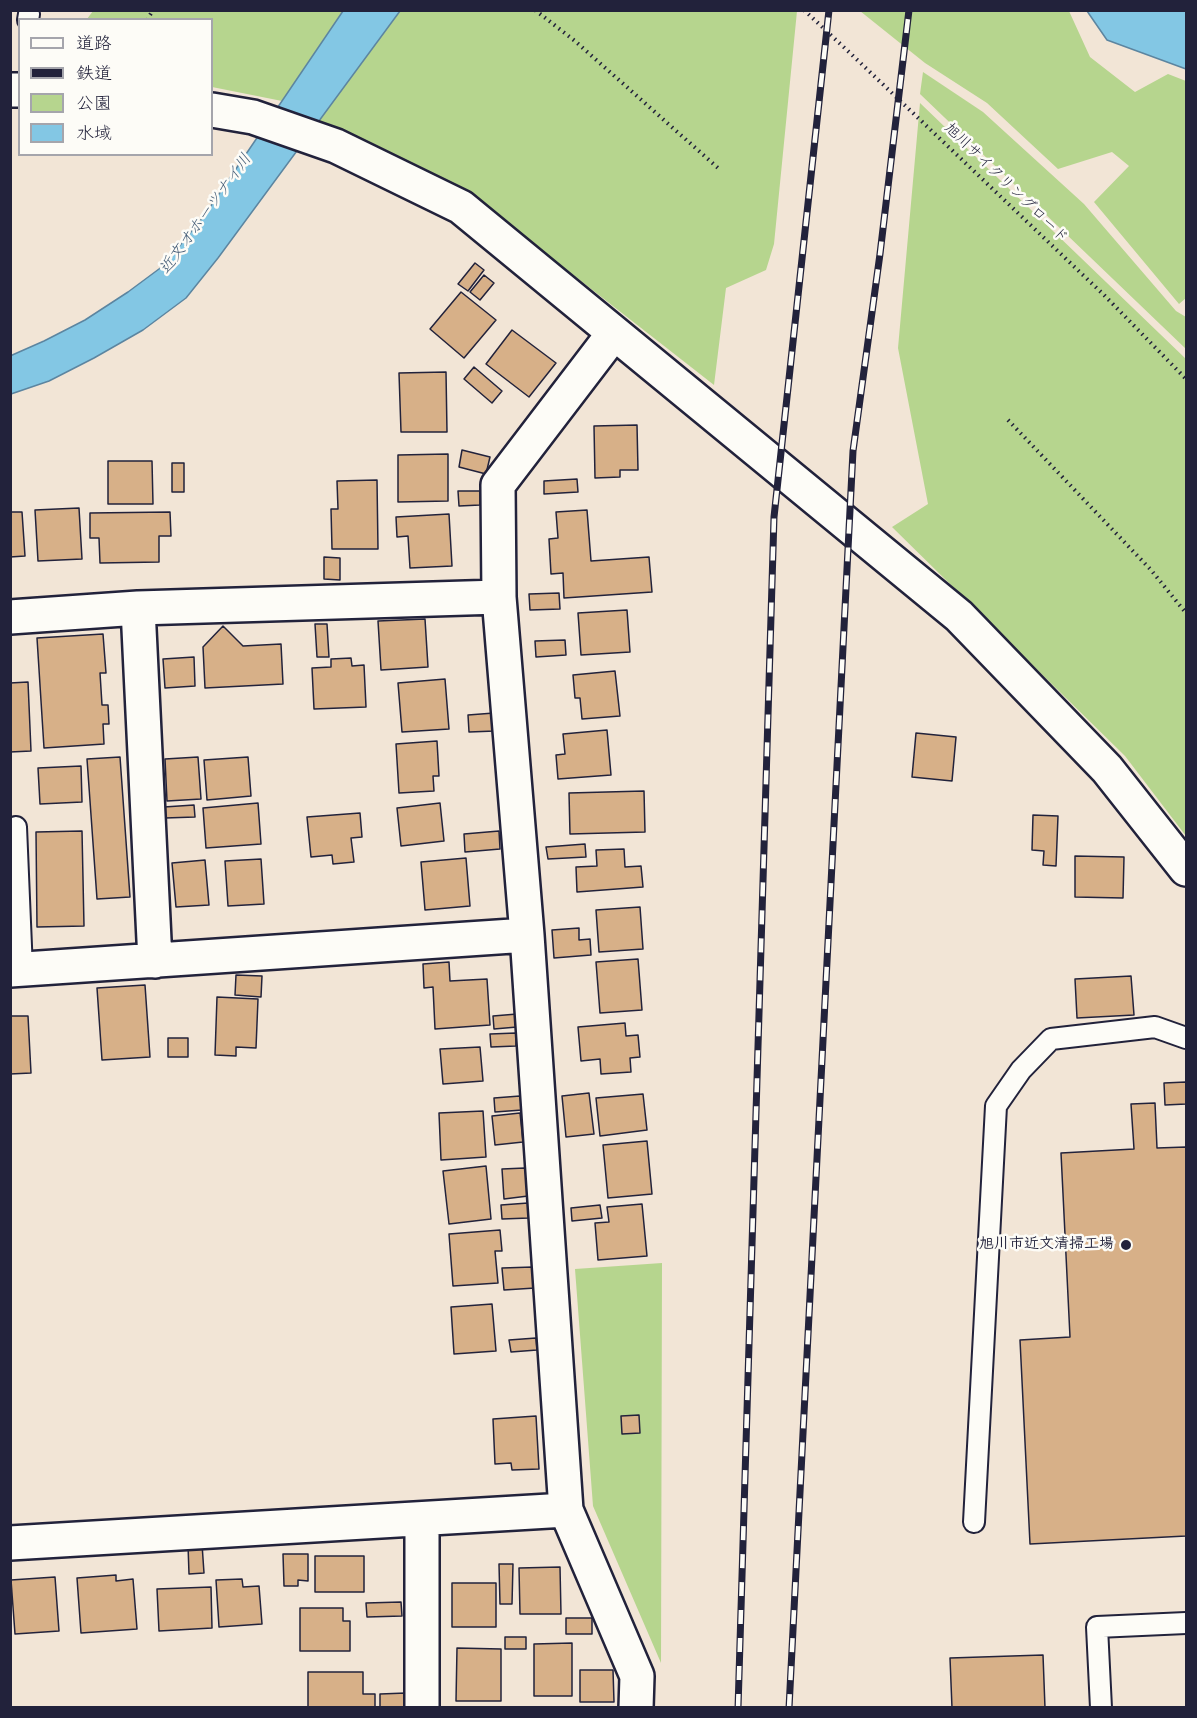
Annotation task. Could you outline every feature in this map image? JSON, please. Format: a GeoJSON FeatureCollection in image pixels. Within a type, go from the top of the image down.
{"type":"FeatureCollection","features":[{"type":"Feature","properties":{"kind":"street"},"geometry":{"type":"LineString","coordinates":[[213,110],[253,117],[336,146],[462,207],[959,616],[1107,769],[1186,869]]}},
{"type":"Feature","properties":{"kind":"street"},"geometry":{"type":"LineString","coordinates":[[614,333],[498,485],[499,597],[527,935],[566,1510],[637,1676],[636,1707]]}},
{"type":"Feature","properties":{"kind":"street"},"geometry":{"type":"LineString","coordinates":[[10,617],[138,608],[499,597]]}},
{"type":"Feature","properties":{"kind":"street"},"geometry":{"type":"LineString","coordinates":[[138,608],[155,961]]}},
{"type":"Feature","properties":{"kind":"street"},"geometry":{"type":"LineString","coordinates":[[16,970],[527,935]]}},
{"type":"Feature","properties":{"kind":"street"},"geometry":{"type":"LineString","coordinates":[[10,1544],[566,1510]]}},
{"type":"Feature","properties":{"kind":"street"},"geometry":{"type":"LineString","coordinates":[[422,1520],[423,1707]]}},
{"type":"Feature","properties":{"kind":"lane"},"geometry":{"type":"LineString","coordinates":[[16,827],[16,970]]}},
{"type":"Feature","properties":{"kind":"lane"},"geometry":{"type":"LineString","coordinates":[[974,1522],[996,1106],[1021,1070],[1051,1039],[1155,1027],[1186,1038]]}},
{"type":"Feature","properties":{"kind":"lane"},"geometry":{"type":"LineString","coordinates":[[1101,1707],[1097,1627],[1186,1623]]}},
{"type":"Feature","properties":{"kind":"path"},"geometry":{"type":"LineString","coordinates":[[535,10],[575,40],[718,168]]}},
{"type":"Feature","properties":{"kind":"path","name":"旭川サイクリングロード"},"geometry":{"type":"LineString","coordinates":[[804,10],[1096,288],[1186,379]]}},
{"type":"Feature","properties":{"kind":"path"},"geometry":{"type":"LineString","coordinates":[[1008,420],[1151,570],[1186,613]]}},
{"type":"Feature","properties":{"kind":"green space"},"geometry":{"type":"Polygon","coordinates":[[[93,10],[343,11],[282,101],[213,87],[213,18],[88,18],[93,10]]]}},
{"type":"Feature","properties":{"kind":"green space"},"geometry":{"type":"Polygon","coordinates":[[[400,11],[797,11],[774,244],[766,270],[726,288],[714,385],[471,195],[318,122],[400,11]]]}},
{"type":"Feature","properties":{"kind":"green space"},"geometry":{"type":"Polygon","coordinates":[[[860,11],[1069,11],[1090,57],[1135,92],[1168,74],[1186,81],[1186,298],[1179,304],[1094,202],[1129,166],[1112,152],[1058,169],[987,103],[925,63],[860,11]]]}},
{"type":"Feature","properties":{"kind":"green space"},"geometry":{"type":"Polygon","coordinates":[[[923,72],[983,112],[1084,204],[1176,311],[1186,317],[1186,349],[920,94],[923,72]]]}},
{"type":"Feature","properties":{"kind":"green space"},"geometry":{"type":"Polygon","coordinates":[[[920,103],[1186,359],[1186,836],[1125,756],[892,527],[928,504],[898,348],[920,103]]]}},
{"type":"Feature","properties":{"kind":"green space"},"geometry":{"type":"Polygon","coordinates":[[[662,1263],[661,1663],[593,1506],[575,1269],[662,1263]]]}},
{"type":"Feature","properties":{"kind":"water","name":"近文オホーツナイ川"},"geometry":{"type":"Polygon","coordinates":[[[343,11],[400,11],[186,298],[143,330],[94,358],[49,381],[11,394],[10,356],[85,320],[163,266],[204,216],[343,11]]]}},
{"type":"Feature","properties":{"kind":"water"},"geometry":{"type":"Polygon","coordinates":[[[1087,11],[1186,11],[1186,69],[1107,40],[1087,11]]]}},
{"type":"Feature","properties":{"kind":"building"},"geometry":{"type":"Polygon","coordinates":[[[475,263],[484,270],[468,291],[458,284],[475,263]]]}},
{"type":"Feature","properties":{"kind":"building"},"geometry":{"type":"Polygon","coordinates":[[[484,275],[494,283],[480,300],[470,292],[484,275]]]}},
{"type":"Feature","properties":{"kind":"building"},"geometry":{"type":"Polygon","coordinates":[[[461,292],[496,320],[464,358],[430,329],[461,292]]]}},
{"type":"Feature","properties":{"kind":"building"},"geometry":{"type":"Polygon","coordinates":[[[512,330],[556,363],[529,397],[486,364],[512,330]]]}},
{"type":"Feature","properties":{"kind":"building"},"geometry":{"type":"Polygon","coordinates":[[[474,367],[502,391],[492,403],[464,379],[474,367]]]}},
{"type":"Feature","properties":{"kind":"building"},"geometry":{"type":"Polygon","coordinates":[[[446,372],[447,432],[401,432],[399,373],[446,372]]]}},
{"type":"Feature","properties":{"kind":"building"},"geometry":{"type":"Polygon","coordinates":[[[637,425],[638,470],[620,470],[620,477],[595,478],[594,426],[637,425]]]}},
{"type":"Feature","properties":{"kind":"building"},"geometry":{"type":"Polygon","coordinates":[[[462,450],[490,457],[486,474],[459,467],[462,450]]]}},
{"type":"Feature","properties":{"kind":"building"},"geometry":{"type":"Polygon","coordinates":[[[448,454],[448,501],[398,502],[398,455],[448,454]]]}},
{"type":"Feature","properties":{"kind":"building"},"geometry":{"type":"Polygon","coordinates":[[[108,461],[152,461],[153,504],[108,504],[108,461]]]}},
{"type":"Feature","properties":{"kind":"building"},"geometry":{"type":"Polygon","coordinates":[[[172,463],[184,463],[184,492],[172,492],[172,463]]]}},
{"type":"Feature","properties":{"kind":"building"},"geometry":{"type":"Polygon","coordinates":[[[577,479],[578,492],[544,494],[544,481],[577,479]]]}},
{"type":"Feature","properties":{"kind":"building"},"geometry":{"type":"Polygon","coordinates":[[[377,480],[378,549],[332,549],[331,509],[338,509],[337,481],[377,480]]]}},
{"type":"Feature","properties":{"kind":"building"},"geometry":{"type":"Polygon","coordinates":[[[458,491],[480,491],[480,505],[459,506],[458,491]]]}},
{"type":"Feature","properties":{"kind":"building"},"geometry":{"type":"Polygon","coordinates":[[[79,508],[82,559],[38,561],[35,510],[79,508]]]}},
{"type":"Feature","properties":{"kind":"building"},"geometry":{"type":"Polygon","coordinates":[[[587,510],[591,561],[649,557],[652,592],[564,598],[563,573],[551,574],[549,539],[558,538],[556,512],[587,510]]]}},
{"type":"Feature","properties":{"kind":"building"},"geometry":{"type":"Polygon","coordinates":[[[10,512],[22,512],[25,556],[10,557],[10,512]]]}},
{"type":"Feature","properties":{"kind":"building"},"geometry":{"type":"Polygon","coordinates":[[[170,512],[171,536],[159,536],[159,562],[100,563],[99,538],[90,538],[90,513],[170,512]]]}},
{"type":"Feature","properties":{"kind":"building"},"geometry":{"type":"Polygon","coordinates":[[[449,514],[452,566],[410,568],[408,536],[397,537],[396,517],[449,514]]]}},
{"type":"Feature","properties":{"kind":"building"},"geometry":{"type":"Polygon","coordinates":[[[324,557],[340,558],[340,580],[324,579],[324,557]]]}},
{"type":"Feature","properties":{"kind":"building"},"geometry":{"type":"Polygon","coordinates":[[[559,593],[560,609],[530,610],[529,594],[559,593]]]}},
{"type":"Feature","properties":{"kind":"building"},"geometry":{"type":"Polygon","coordinates":[[[627,610],[630,652],[581,655],[578,613],[627,610]]]}},
{"type":"Feature","properties":{"kind":"building"},"geometry":{"type":"Polygon","coordinates":[[[425,619],[428,667],[381,670],[378,621],[425,619]]]}},
{"type":"Feature","properties":{"kind":"building"},"geometry":{"type":"Polygon","coordinates":[[[315,624],[327,624],[329,657],[317,657],[315,624]]]}},
{"type":"Feature","properties":{"kind":"building"},"geometry":{"type":"Polygon","coordinates":[[[223,626],[243,646],[281,644],[283,684],[205,688],[203,647],[223,626]]]}},
{"type":"Feature","properties":{"kind":"building"},"geometry":{"type":"Polygon","coordinates":[[[103,634],[106,673],[100,673],[102,705],[108,705],[109,724],[103,724],[104,744],[44,748],[37,638],[103,634]]]}},
{"type":"Feature","properties":{"kind":"building"},"geometry":{"type":"Polygon","coordinates":[[[565,640],[566,655],[536,657],[535,641],[565,640]]]}},
{"type":"Feature","properties":{"kind":"building"},"geometry":{"type":"Polygon","coordinates":[[[194,657],[195,686],[165,688],[163,659],[194,657]]]}},
{"type":"Feature","properties":{"kind":"building"},"geometry":{"type":"Polygon","coordinates":[[[351,658],[352,666],[364,665],[366,707],[314,709],[312,668],[331,667],[331,659],[351,658]]]}},
{"type":"Feature","properties":{"kind":"building"},"geometry":{"type":"Polygon","coordinates":[[[615,671],[620,716],[582,719],[580,698],[575,698],[573,675],[615,671]]]}},
{"type":"Feature","properties":{"kind":"building"},"geometry":{"type":"Polygon","coordinates":[[[445,679],[449,729],[402,732],[398,683],[445,679]]]}},
{"type":"Feature","properties":{"kind":"building"},"geometry":{"type":"Polygon","coordinates":[[[28,682],[31,751],[10,752],[10,683],[28,682]]]}},
{"type":"Feature","properties":{"kind":"building"},"geometry":{"type":"Polygon","coordinates":[[[494,713],[495,731],[469,732],[468,715],[494,713]]]}},
{"type":"Feature","properties":{"kind":"building"},"geometry":{"type":"Polygon","coordinates":[[[607,730],[611,775],[558,779],[556,755],[565,754],[563,734],[607,730]]]}},
{"type":"Feature","properties":{"kind":"building"},"geometry":{"type":"Polygon","coordinates":[[[916,733],[956,737],[952,781],[912,777],[916,733]]]}},
{"type":"Feature","properties":{"kind":"building"},"geometry":{"type":"Polygon","coordinates":[[[437,741],[439,776],[433,776],[434,791],[399,793],[396,744],[437,741]]]}},
{"type":"Feature","properties":{"kind":"building"},"geometry":{"type":"Polygon","coordinates":[[[120,757],[130,897],[97,899],[87,759],[120,757]]]}},
{"type":"Feature","properties":{"kind":"building"},"geometry":{"type":"Polygon","coordinates":[[[198,757],[201,799],[167,801],[165,759],[198,757]]]}},
{"type":"Feature","properties":{"kind":"building"},"geometry":{"type":"Polygon","coordinates":[[[248,757],[251,796],[207,800],[204,760],[248,757]]]}},
{"type":"Feature","properties":{"kind":"building"},"geometry":{"type":"Polygon","coordinates":[[[81,766],[82,802],[40,804],[38,768],[81,766]]]}},
{"type":"Feature","properties":{"kind":"building"},"geometry":{"type":"Polygon","coordinates":[[[644,791],[645,832],[570,834],[569,793],[644,791]]]}},
{"type":"Feature","properties":{"kind":"building"},"geometry":{"type":"Polygon","coordinates":[[[258,803],[261,844],[206,848],[203,808],[258,803]]]}},
{"type":"Feature","properties":{"kind":"building"},"geometry":{"type":"Polygon","coordinates":[[[440,803],[444,841],[401,846],[397,808],[440,803]]]}},
{"type":"Feature","properties":{"kind":"building"},"geometry":{"type":"Polygon","coordinates":[[[194,805],[195,817],[165,818],[164,807],[194,805]]]}},
{"type":"Feature","properties":{"kind":"building"},"geometry":{"type":"Polygon","coordinates":[[[360,813],[362,837],[351,838],[354,862],[333,864],[332,855],[311,857],[307,817],[360,813]]]}},
{"type":"Feature","properties":{"kind":"building"},"geometry":{"type":"Polygon","coordinates":[[[1033,815],[1058,816],[1056,866],[1043,865],[1044,851],[1032,850],[1033,815]]]}},
{"type":"Feature","properties":{"kind":"building"},"geometry":{"type":"Polygon","coordinates":[[[82,831],[84,926],[37,927],[36,832],[82,831]]]}},
{"type":"Feature","properties":{"kind":"building"},"geometry":{"type":"Polygon","coordinates":[[[499,831],[500,849],[465,852],[464,834],[499,831]]]}},
{"type":"Feature","properties":{"kind":"building"},"geometry":{"type":"Polygon","coordinates":[[[585,844],[586,857],[548,859],[546,847],[585,844]]]}},
{"type":"Feature","properties":{"kind":"building"},"geometry":{"type":"Polygon","coordinates":[[[624,849],[625,867],[641,866],[643,887],[577,892],[576,867],[597,866],[596,850],[624,849]]]}},
{"type":"Feature","properties":{"kind":"building"},"geometry":{"type":"Polygon","coordinates":[[[1075,856],[1124,857],[1123,898],[1075,897],[1075,856]]]}},
{"type":"Feature","properties":{"kind":"building"},"geometry":{"type":"Polygon","coordinates":[[[466,858],[470,906],[425,910],[421,862],[466,858]]]}},
{"type":"Feature","properties":{"kind":"building"},"geometry":{"type":"Polygon","coordinates":[[[261,859],[264,904],[228,906],[225,861],[261,859]]]}},
{"type":"Feature","properties":{"kind":"building"},"geometry":{"type":"Polygon","coordinates":[[[205,860],[209,905],[176,907],[172,863],[205,860]]]}},
{"type":"Feature","properties":{"kind":"building"},"geometry":{"type":"Polygon","coordinates":[[[640,907],[643,949],[599,952],[596,910],[640,907]]]}},
{"type":"Feature","properties":{"kind":"building"},"geometry":{"type":"Polygon","coordinates":[[[579,928],[579,940],[590,939],[591,955],[554,958],[552,930],[579,928]]]}},
{"type":"Feature","properties":{"kind":"building"},"geometry":{"type":"Polygon","coordinates":[[[638,959],[642,1010],[600,1013],[596,962],[638,959]]]}},
{"type":"Feature","properties":{"kind":"building"},"geometry":{"type":"Polygon","coordinates":[[[449,962],[450,981],[487,979],[490,1025],[435,1029],[433,987],[424,988],[423,964],[449,962]]]}},
{"type":"Feature","properties":{"kind":"building"},"geometry":{"type":"Polygon","coordinates":[[[236,975],[262,976],[261,997],[235,995],[236,975]]]}},
{"type":"Feature","properties":{"kind":"building"},"geometry":{"type":"Polygon","coordinates":[[[1131,976],[1134,1015],[1077,1018],[1075,979],[1131,976]]]}},
{"type":"Feature","properties":{"kind":"building"},"geometry":{"type":"Polygon","coordinates":[[[145,985],[150,1057],[102,1060],[97,988],[145,985]]]}},
{"type":"Feature","properties":{"kind":"building"},"geometry":{"type":"Polygon","coordinates":[[[217,997],[258,999],[256,1048],[236,1047],[236,1056],[215,1055],[217,997]]]}},
{"type":"Feature","properties":{"kind":"building"},"geometry":{"type":"Polygon","coordinates":[[[517,1014],[517,1027],[494,1029],[493,1016],[517,1014]]]}},
{"type":"Feature","properties":{"kind":"building"},"geometry":{"type":"Polygon","coordinates":[[[10,1016],[28,1016],[31,1073],[10,1074],[10,1016]]]}},
{"type":"Feature","properties":{"kind":"building"},"geometry":{"type":"Polygon","coordinates":[[[625,1023],[626,1036],[638,1035],[640,1057],[630,1058],[631,1072],[601,1074],[600,1059],[581,1061],[578,1027],[625,1023]]]}},
{"type":"Feature","properties":{"kind":"building"},"geometry":{"type":"Polygon","coordinates":[[[516,1033],[516,1046],[491,1047],[490,1034],[516,1033]]]}},
{"type":"Feature","properties":{"kind":"building"},"geometry":{"type":"Polygon","coordinates":[[[168,1038],[188,1038],[188,1057],[168,1057],[168,1038]]]}},
{"type":"Feature","properties":{"kind":"building"},"geometry":{"type":"Polygon","coordinates":[[[480,1047],[483,1081],[443,1084],[440,1049],[480,1047]]]}},
{"type":"Feature","properties":{"kind":"building"},"geometry":{"type":"Polygon","coordinates":[[[1186,1082],[1186,1104],[1165,1105],[1164,1083],[1186,1082]]]}},
{"type":"Feature","properties":{"kind":"building"},"geometry":{"type":"Polygon","coordinates":[[[589,1093],[594,1134],[566,1137],[562,1096],[589,1093]]]}},
{"type":"Feature","properties":{"kind":"building"},"geometry":{"type":"Polygon","coordinates":[[[643,1094],[647,1130],[600,1136],[596,1098],[643,1094]]]}},
{"type":"Feature","properties":{"kind":"building"},"geometry":{"type":"Polygon","coordinates":[[[520,1096],[522,1110],[495,1112],[494,1098],[520,1096]]]}},
{"type":"Feature","properties":{"kind":"building","name":"旭川市近文清掃工場"},"geometry":{"type":"Polygon","coordinates":[[[1155,1103],[1157,1148],[1186,1147],[1186,1536],[1030,1544],[1020,1340],[1070,1337],[1061,1153],[1134,1149],[1131,1104],[1155,1103]]]}},
{"type":"Feature","properties":{"kind":"building"},"geometry":{"type":"Polygon","coordinates":[[[483,1111],[486,1157],[441,1160],[439,1113],[483,1111]]]}},
{"type":"Feature","properties":{"kind":"building"},"geometry":{"type":"Polygon","coordinates":[[[520,1113],[523,1142],[495,1145],[492,1116],[520,1113]]]}},
{"type":"Feature","properties":{"kind":"building"},"geometry":{"type":"Polygon","coordinates":[[[647,1141],[652,1194],[608,1198],[603,1145],[647,1141]]]}},
{"type":"Feature","properties":{"kind":"building"},"geometry":{"type":"Polygon","coordinates":[[[486,1166],[491,1219],[449,1224],[443,1171],[486,1166]]]}},
{"type":"Feature","properties":{"kind":"building"},"geometry":{"type":"Polygon","coordinates":[[[525,1168],[528,1196],[504,1199],[502,1169],[525,1168]]]}},
{"type":"Feature","properties":{"kind":"building"},"geometry":{"type":"Polygon","coordinates":[[[528,1203],[529,1218],[502,1219],[501,1205],[528,1203]]]}},
{"type":"Feature","properties":{"kind":"building"},"geometry":{"type":"Polygon","coordinates":[[[642,1204],[647,1256],[598,1260],[595,1223],[609,1222],[607,1207],[642,1204]]]}},
{"type":"Feature","properties":{"kind":"building"},"geometry":{"type":"Polygon","coordinates":[[[600,1205],[602,1218],[572,1221],[571,1208],[600,1205]]]}},
{"type":"Feature","properties":{"kind":"building"},"geometry":{"type":"Polygon","coordinates":[[[500,1230],[502,1251],[495,1251],[498,1283],[453,1286],[449,1234],[500,1230]]]}},
{"type":"Feature","properties":{"kind":"building"},"geometry":{"type":"Polygon","coordinates":[[[533,1267],[535,1288],[504,1290],[502,1268],[533,1267]]]}},
{"type":"Feature","properties":{"kind":"building"},"geometry":{"type":"Polygon","coordinates":[[[492,1304],[496,1351],[454,1354],[451,1307],[492,1304]]]}},
{"type":"Feature","properties":{"kind":"building"},"geometry":{"type":"Polygon","coordinates":[[[536,1338],[537,1350],[511,1352],[509,1340],[536,1338]]]}},
{"type":"Feature","properties":{"kind":"building"},"geometry":{"type":"Polygon","coordinates":[[[639,1415],[640,1433],[622,1434],[621,1416],[639,1415]]]}},
{"type":"Feature","properties":{"kind":"building"},"geometry":{"type":"Polygon","coordinates":[[[536,1416],[539,1469],[512,1470],[511,1463],[495,1464],[493,1419],[536,1416]]]}},
{"type":"Feature","properties":{"kind":"building"},"geometry":{"type":"Polygon","coordinates":[[[202,1544],[204,1573],[189,1574],[188,1545],[202,1544]]]}},
{"type":"Feature","properties":{"kind":"building"},"geometry":{"type":"Polygon","coordinates":[[[283,1554],[308,1554],[308,1581],[298,1580],[298,1586],[284,1586],[283,1554]]]}},
{"type":"Feature","properties":{"kind":"building"},"geometry":{"type":"Polygon","coordinates":[[[315,1556],[364,1556],[364,1592],[315,1592],[315,1556]]]}},
{"type":"Feature","properties":{"kind":"building"},"geometry":{"type":"Polygon","coordinates":[[[499,1564],[513,1564],[512,1604],[500,1604],[499,1564]]]}},
{"type":"Feature","properties":{"kind":"building"},"geometry":{"type":"Polygon","coordinates":[[[560,1567],[561,1614],[520,1614],[519,1568],[560,1567]]]}},
{"type":"Feature","properties":{"kind":"building"},"geometry":{"type":"Polygon","coordinates":[[[116,1575],[116,1581],[133,1579],[137,1629],[81,1633],[77,1578],[116,1575]]]}},
{"type":"Feature","properties":{"kind":"building"},"geometry":{"type":"Polygon","coordinates":[[[55,1577],[59,1631],[15,1634],[11,1580],[55,1577]]]}},
{"type":"Feature","properties":{"kind":"building"},"geometry":{"type":"Polygon","coordinates":[[[242,1579],[243,1587],[259,1586],[262,1624],[219,1627],[216,1580],[242,1579]]]}},
{"type":"Feature","properties":{"kind":"building"},"geometry":{"type":"Polygon","coordinates":[[[452,1583],[496,1583],[496,1627],[452,1627],[452,1583]]]}},
{"type":"Feature","properties":{"kind":"building"},"geometry":{"type":"Polygon","coordinates":[[[211,1587],[212,1628],[159,1631],[157,1589],[211,1587]]]}},
{"type":"Feature","properties":{"kind":"building"},"geometry":{"type":"Polygon","coordinates":[[[401,1602],[402,1616],[367,1617],[366,1603],[401,1602]]]}},
{"type":"Feature","properties":{"kind":"building"},"geometry":{"type":"Polygon","coordinates":[[[300,1608],[343,1608],[343,1621],[350,1621],[350,1651],[300,1651],[300,1608]]]}},
{"type":"Feature","properties":{"kind":"building"},"geometry":{"type":"Polygon","coordinates":[[[566,1618],[592,1618],[592,1634],[566,1634],[566,1618]]]}},
{"type":"Feature","properties":{"kind":"building"},"geometry":{"type":"Polygon","coordinates":[[[505,1637],[526,1637],[526,1649],[505,1649],[505,1637]]]}},
{"type":"Feature","properties":{"kind":"building"},"geometry":{"type":"Polygon","coordinates":[[[572,1643],[572,1696],[534,1696],[534,1644],[572,1643]]]}},
{"type":"Feature","properties":{"kind":"building"},"geometry":{"type":"Polygon","coordinates":[[[457,1648],[501,1649],[501,1701],[456,1701],[457,1648]]]}},
{"type":"Feature","properties":{"kind":"building"},"geometry":{"type":"Polygon","coordinates":[[[1043,1655],[1045,1708],[952,1708],[950,1658],[1043,1655]]]}},
{"type":"Feature","properties":{"kind":"building"},"geometry":{"type":"Polygon","coordinates":[[[580,1670],[613,1670],[614,1702],[580,1702],[580,1670]]]}},
{"type":"Feature","properties":{"kind":"building"},"geometry":{"type":"Polygon","coordinates":[[[308,1672],[363,1672],[363,1694],[375,1694],[375,1708],[308,1708],[308,1672]]]}},
{"type":"Feature","properties":{"kind":"building"},"geometry":{"type":"Polygon","coordinates":[[[406,1693],[407,1708],[380,1708],[380,1694],[406,1693]]]}},
{"type":"Feature","properties":{"kind":"railway"},"geometry":{"type":"LineString","coordinates":[[738,1708],[774,517],[829,10]]}},
{"type":"Feature","properties":{"kind":"railway"},"geometry":{"type":"LineString","coordinates":[[789,1708],[853,451],[880,254],[909,10]]}},
{"type":"Feature","properties":{"kind":"place","name":"旭川市近文清掃工場"},"geometry":{"type":"Point","coordinates":[1126,1245]}}]}
